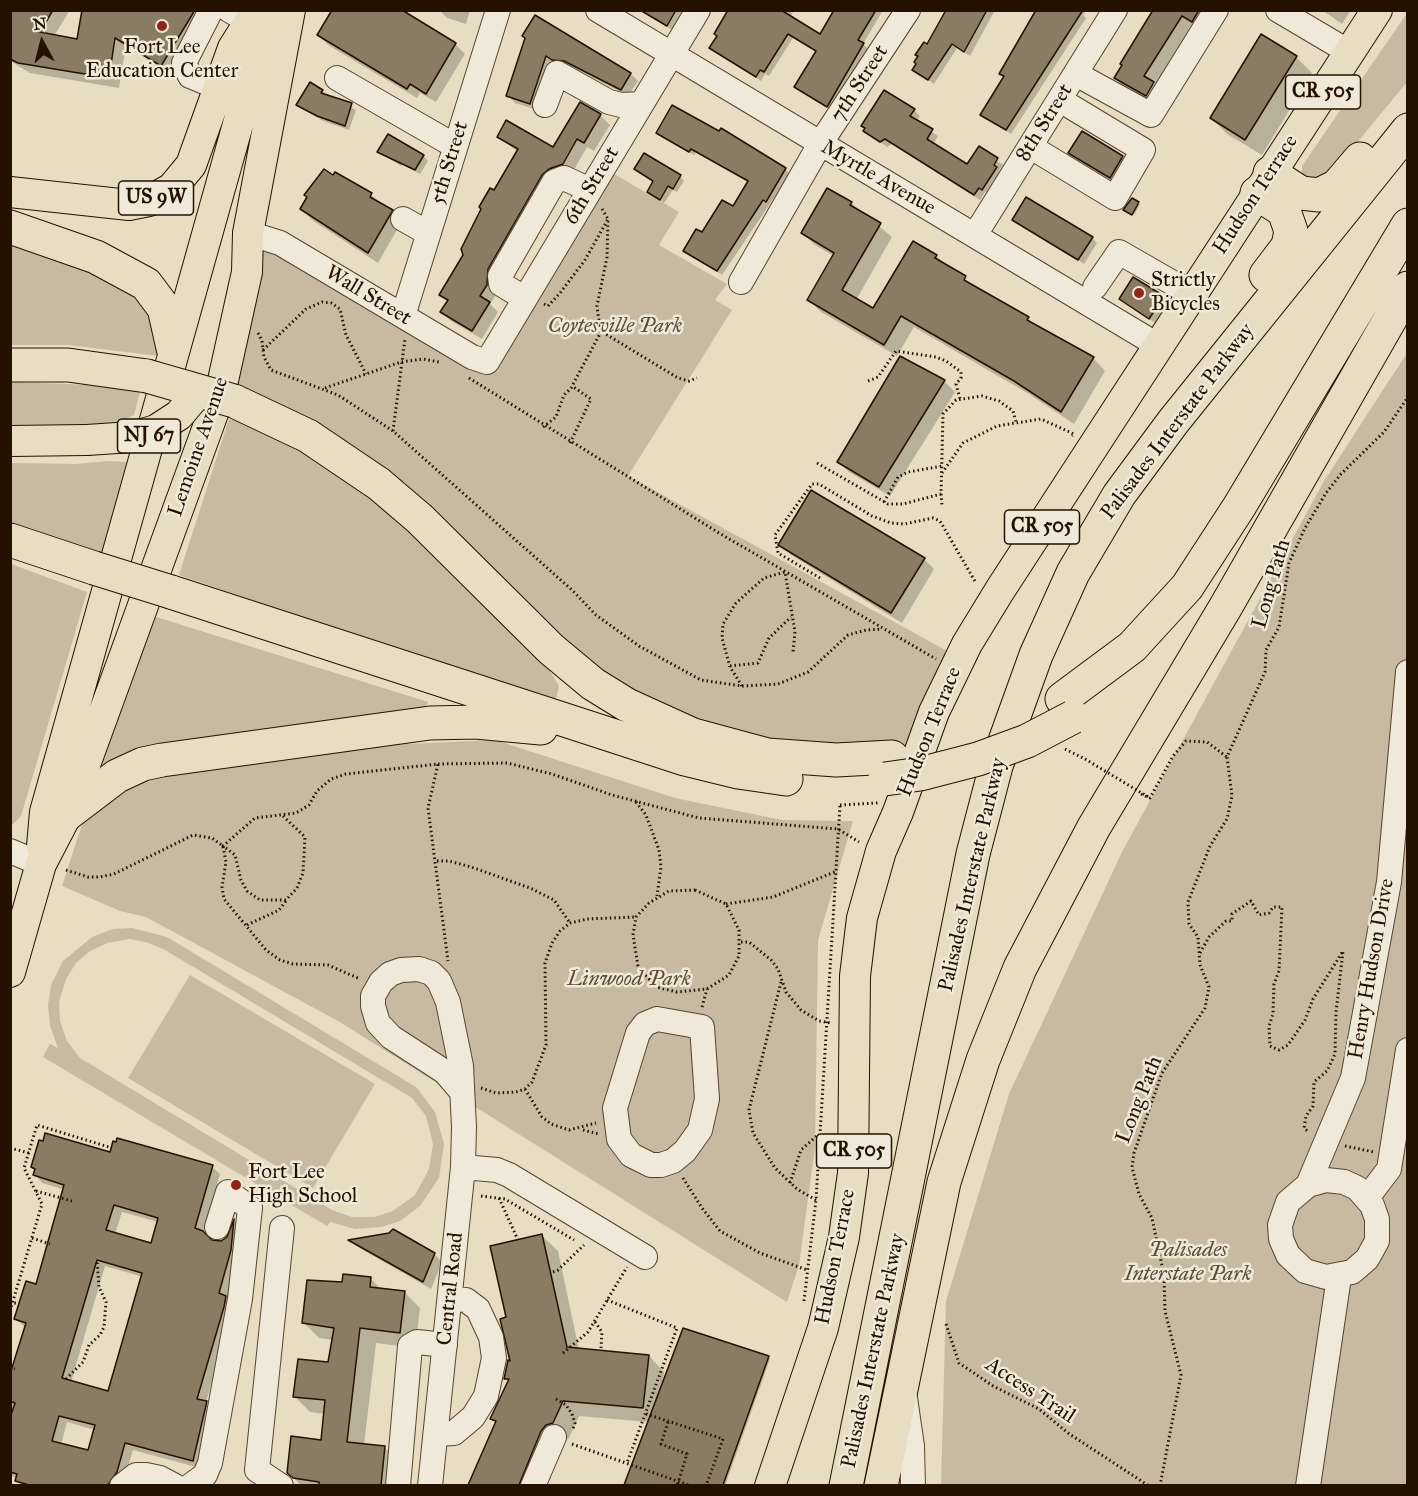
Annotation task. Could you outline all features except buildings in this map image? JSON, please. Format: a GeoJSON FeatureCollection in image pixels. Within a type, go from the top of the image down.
{"type":"FeatureCollection","features":[{"type":"Feature","properties":{"kind":"highway"},"geometry":{"type":"LineString","coordinates":[[1263,183],[1301,193],[1314,195],[1324,193],[1342,180],[1373,143],[1407,111]]}},
{"type":"Feature","properties":{"kind":"highway","name":"Palisades Interstate Parkway"},"geometry":{"type":"LineString","coordinates":[[846,1485],[971,863],[1005,737],[1048,626],[1088,546],[1135,471],[1407,130]]}},
{"type":"Feature","properties":{"kind":"highway"},"geometry":{"type":"LineString","coordinates":[[1210,375],[1264,278],[1291,240],[1292,231],[1287,215],[1263,183]]}},
{"type":"Feature","properties":{"kind":"highway"},"geometry":{"type":"LineString","coordinates":[[1068,708],[1161,618],[1199,570],[1407,225]]}},
{"type":"Feature","properties":{"kind":"highway"},"geometry":{"type":"LineString","coordinates":[[10,227],[96,257],[146,284],[164,308],[173,348]]}},
{"type":"Feature","properties":{"kind":"highway"},"geometry":{"type":"LineString","coordinates":[[10,540],[703,764],[765,777],[824,782],[888,768],[925,752],[978,738],[1023,720],[1104,696],[1148,661],[1201,604],[1237,552],[1313,427],[1404,294]]}},
{"type":"Feature","properties":{"kind":"highway","name":"Palisades Interstate Parkway"},"geometry":{"type":"LineString","coordinates":[[881,1485],[903,1385],[929,1246],[952,1152],[983,1060],[1020,968],[1094,827],[1225,608],[1404,294]]}},
{"type":"Feature","properties":{"kind":"highway"},"geometry":{"type":"LineString","coordinates":[[12,364],[78,366],[147,376],[234,401],[308,436],[379,484],[420,519],[551,649],[593,684],[627,705],[693,735],[766,754],[836,760],[888,768]]}},
{"type":"Feature","properties":{"kind":"highway"},"geometry":{"type":"LineString","coordinates":[[67,814],[117,776],[153,762],[430,723],[501,723],[622,739]]}},
{"type":"Feature","properties":{"kind":"main road","name":"Lemoine Avenue"},"geometry":{"type":"LineString","coordinates":[[10,972],[53,867],[67,814],[218,402],[248,272],[248,233],[290,10]]}},
{"type":"Feature","properties":{"kind":"main road","name":"Hudson Terrace"},"geometry":{"type":"LineString","coordinates":[[770,1485],[823,1328],[844,1237],[854,1151],[856,954],[867,900],[881,850],[898,812],[933,712],[985,614],[1377,10]]}},
{"type":"Feature","properties":{"kind":"main road","name":"US 9W"},"geometry":{"type":"LineString","coordinates":[[10,192],[119,205],[140,203],[157,197],[178,182],[191,165],[233,48],[251,13]]}},
{"type":"Feature","properties":{"kind":"main road","name":"Lemoine Avenue"},"geometry":{"type":"LineString","coordinates":[[53,867],[45,812],[173,348],[251,13]]}},
{"type":"Feature","properties":{"kind":"main road"},"geometry":{"type":"LineString","coordinates":[[10,441],[87,440],[132,436],[156,430],[179,415],[195,396],[207,368],[234,270],[248,233]]}},
{"type":"Feature","properties":{"kind":"street"},"geometry":{"type":"LineString","coordinates":[[211,10],[184,63],[190,76],[219,88]]}},
{"type":"Feature","properties":{"kind":"street","name":"5th Street"},"geometry":{"type":"LineString","coordinates":[[406,318],[428,233],[498,10]]}},
{"type":"Feature","properties":{"kind":"street","name":"Myrtle Avenue"},"geometry":{"type":"LineString","coordinates":[[598,10],[1159,346]]}},
{"type":"Feature","properties":{"kind":"street","name":"6th Street"},"geometry":{"type":"LineString","coordinates":[[487,362],[698,10]]}},
{"type":"Feature","properties":{"kind":"street","name":"7th Street"},"geometry":{"type":"LineString","coordinates":[[741,282],[820,144],[908,10]]}},
{"type":"Feature","properties":{"kind":"street","name":"8th Street"},"geometry":{"type":"LineString","coordinates":[[975,235],[1115,10]]}},
{"type":"Feature","properties":{"kind":"street"},"geometry":{"type":"LineString","coordinates":[[1076,74],[1151,115],[1216,10]]}},
{"type":"Feature","properties":{"kind":"street"},"geometry":{"type":"LineString","coordinates":[[1278,10],[1349,52]]}},
{"type":"Feature","properties":{"kind":"street"},"geometry":{"type":"LineString","coordinates":[[545,105],[557,73],[609,102],[621,105],[641,104]]}},
{"type":"Feature","properties":{"kind":"street"},"geometry":{"type":"LineString","coordinates":[[337,78],[455,146]]}},
{"type":"Feature","properties":{"kind":"street"},"geometry":{"type":"LineString","coordinates":[[1030,147],[1115,198],[1143,150],[1060,100]]}},
{"type":"Feature","properties":{"kind":"street"},"geometry":{"type":"LineString","coordinates":[[525,298],[501,284],[500,276],[554,182],[564,177],[589,193]]}},
{"type":"Feature","properties":{"kind":"street"},"geometry":{"type":"LineString","coordinates":[[403,219],[428,233]]}},
{"type":"Feature","properties":{"kind":"street","name":"Wall Street"},"geometry":{"type":"LineString","coordinates":[[248,233],[280,243],[472,357],[487,362]]}},
{"type":"Feature","properties":{"kind":"street"},"geometry":{"type":"LineString","coordinates":[[1095,287],[1119,252],[1192,294]]}},
{"type":"Feature","properties":{"kind":"street","name":"Henry Hudson Drive"},"geometry":{"type":"LineString","coordinates":[[1339,1277],[1319,1276],[1305,1271],[1293,1262],[1284,1247],[1280,1225],[1284,1209],[1293,1197],[1308,1185],[1353,1078],[1389,882],[1407,672]]}},
{"type":"Feature","properties":{"kind":"street"},"geometry":{"type":"LineString","coordinates":[[10,851],[53,867]]}},
{"type":"Feature","properties":{"kind":"street","name":"Central Road"},"geometry":{"type":"LineString","coordinates":[[375,991],[390,974],[413,968],[426,970],[436,977],[446,996],[454,1026],[462,1087],[461,1195],[430,1485]]}},
{"type":"Feature","properties":{"kind":"street"},"geometry":{"type":"LineString","coordinates":[[375,991],[374,1012],[386,1032],[445,1072],[462,1087]]}},
{"type":"Feature","properties":{"kind":"street"},"geometry":{"type":"LineString","coordinates":[[657,1019],[702,1027],[707,1099],[700,1130],[685,1151],[673,1161],[661,1165],[640,1161],[631,1155],[619,1139],[615,1108],[638,1033],[645,1024],[657,1019]]}},
{"type":"Feature","properties":{"kind":"street"},"geometry":{"type":"LineString","coordinates":[[1367,1198],[1389,1169],[1407,1050]]}},
{"type":"Feature","properties":{"kind":"street"},"geometry":{"type":"LineString","coordinates":[[463,1167],[497,1170],[509,1175],[641,1254]]}},
{"type":"Feature","properties":{"kind":"street"},"geometry":{"type":"LineString","coordinates":[[1308,1185],[1320,1181],[1338,1181],[1357,1188],[1367,1198],[1377,1219],[1375,1247],[1358,1269],[1339,1277],[1308,1485]]}},
{"type":"Feature","properties":{"kind":"street"},"geometry":{"type":"LineString","coordinates":[[190,1485],[204,1475],[210,1463],[240,1299],[250,1208],[228,1192],[218,1227]]}},
{"type":"Feature","properties":{"kind":"street"},"geometry":{"type":"LineString","coordinates":[[281,1485],[257,1470],[282,1228]]}},
{"type":"Feature","properties":{"kind":"street"},"geometry":{"type":"LineString","coordinates":[[436,1434],[454,1433],[473,1417],[489,1390],[494,1358],[491,1337],[478,1309],[466,1300],[451,1299]]}},
{"type":"Feature","properties":{"kind":"street"},"geometry":{"type":"LineString","coordinates":[[398,1485],[410,1346],[417,1342],[446,1345]]}},
{"type":"Feature","properties":{"kind":"street"},"geometry":{"type":"LineString","coordinates":[[903,1385],[912,1446],[912,1485]]}},
{"type":"Feature","properties":{"kind":"street"},"geometry":{"type":"LineString","coordinates":[[533,1485],[554,1437]]}},
{"type":"Feature","properties":{"kind":"street"},"geometry":{"type":"LineString","coordinates":[[123,1485],[136,1475],[146,1475],[175,1485]]}},
{"type":"Feature","properties":{"kind":"path"},"geometry":{"type":"LineString","coordinates":[[543,427],[556,417],[564,395],[572,386],[602,330],[597,306],[607,256],[608,219],[589,193]]}},
{"type":"Feature","properties":{"kind":"path"},"geometry":{"type":"LineString","coordinates":[[548,306],[585,260],[608,219]]}},
{"type":"Feature","properties":{"kind":"path"},"geometry":{"type":"LineString","coordinates":[[366,374],[346,335],[340,309],[331,303],[316,304],[306,309],[263,350],[271,370],[323,388],[393,431],[613,627],[666,662],[701,680],[742,686],[778,684],[808,672],[848,635],[882,629]]}},
{"type":"Feature","properties":{"kind":"path"},"geometry":{"type":"LineString","coordinates":[[393,431],[406,318]]}},
{"type":"Feature","properties":{"kind":"path"},"geometry":{"type":"LineString","coordinates":[[602,330],[678,378],[689,381],[697,378]]}},
{"type":"Feature","properties":{"kind":"path"},"geometry":{"type":"LineString","coordinates":[[868,381],[878,377],[896,351],[929,356],[946,361],[961,372],[961,378],[956,384],[960,399]]}},
{"type":"Feature","properties":{"kind":"path"},"geometry":{"type":"LineString","coordinates":[[323,388],[401,362],[423,359],[447,365]]}},
{"type":"Feature","properties":{"kind":"path"},"geometry":{"type":"LineString","coordinates":[[462,375],[543,427],[785,572],[954,669]]}},
{"type":"Feature","properties":{"kind":"path"},"geometry":{"type":"LineString","coordinates":[[570,443],[591,399],[572,386]]}},
{"type":"Feature","properties":{"kind":"path"},"geometry":{"type":"LineString","coordinates":[[942,505],[940,494],[943,466],[943,414],[960,399],[982,396],[999,401],[1013,411],[1016,422]]}},
{"type":"Feature","properties":{"kind":"path","name":"Long Path"},"geometry":{"type":"LineString","coordinates":[[1160,1485],[1181,1375],[1165,1311],[1164,1275],[1152,1218],[1139,1194],[1132,1167],[1134,1153],[1162,1073],[1205,1008],[1209,987],[1200,965],[1198,937],[1189,924],[1188,902],[1210,846],[1227,819],[1232,796],[1227,757],[1265,672],[1266,650],[1280,627],[1289,563],[1305,528],[1341,474],[1384,432],[1407,397]]}},
{"type":"Feature","properties":{"kind":"path"},"geometry":{"type":"LineString","coordinates":[[942,473],[963,443],[998,426],[1041,419],[1074,434],[1070,439]]}},
{"type":"Feature","properties":{"kind":"path"},"geometry":{"type":"LineString","coordinates":[[818,463],[884,502],[895,506],[940,494]]}},
{"type":"Feature","properties":{"kind":"path"},"geometry":{"type":"LineString","coordinates":[[884,502],[898,477],[908,472],[943,466]]}},
{"type":"Feature","properties":{"kind":"path"},"geometry":{"type":"LineString","coordinates":[[820,578],[778,553],[775,535],[812,484],[819,484],[872,516],[891,523],[904,524],[933,518],[940,521],[977,585]]}},
{"type":"Feature","properties":{"kind":"path"},"geometry":{"type":"LineString","coordinates":[[742,686],[730,666],[722,638],[723,624],[736,603],[764,578],[785,572]]}},
{"type":"Feature","properties":{"kind":"path"},"geometry":{"type":"LineString","coordinates":[[785,572],[795,632],[793,652]]}},
{"type":"Feature","properties":{"kind":"path"},"geometry":{"type":"LineString","coordinates":[[730,666],[758,663],[769,638],[791,617]]}},
{"type":"Feature","properties":{"kind":"path"},"geometry":{"type":"LineString","coordinates":[[1065,749],[1150,798],[1173,756],[1186,741],[1207,742],[1227,757]]}},
{"type":"Feature","properties":{"kind":"path"},"geometry":{"type":"LineString","coordinates":[[375,991],[362,980],[328,965],[293,964],[280,960],[266,950],[224,899],[224,846],[255,818],[296,813],[309,805],[317,791],[331,779],[346,774],[438,764],[507,763],[699,818],[838,830]]}},
{"type":"Feature","properties":{"kind":"path"},"geometry":{"type":"LineString","coordinates":[[438,764],[428,808],[437,861],[448,958],[446,996]]}},
{"type":"Feature","properties":{"kind":"path"},"geometry":{"type":"LineString","coordinates":[[636,801],[646,815],[659,850],[661,867],[657,896]]}},
{"type":"Feature","properties":{"kind":"path"},"geometry":{"type":"LineString","coordinates":[[805,1312],[807,1270],[816,1200],[825,1022],[840,805]]}},
{"type":"Feature","properties":{"kind":"path"},"geometry":{"type":"LineString","coordinates":[[247,925],[279,910],[297,888],[303,873],[305,837],[283,816]]}},
{"type":"Feature","properties":{"kind":"path"},"geometry":{"type":"LineString","coordinates":[[53,867],[88,877],[114,874],[193,835],[212,837],[235,855],[241,880],[247,891],[261,900],[286,900]]}},
{"type":"Feature","properties":{"kind":"path"},"geometry":{"type":"LineString","coordinates":[[437,861],[460,864],[530,888],[554,900],[570,923]]}},
{"type":"Feature","properties":{"kind":"path"},"geometry":{"type":"LineString","coordinates":[[726,904],[735,919],[741,942],[735,966],[719,984],[707,989],[688,992],[656,987],[638,966],[633,935],[636,917],[657,896],[669,891],[695,890],[726,904],[773,897],[837,871]]}},
{"type":"Feature","properties":{"kind":"path"},"geometry":{"type":"LineString","coordinates":[[1199,954],[1209,937],[1226,921],[1232,921],[1232,914],[1251,901],[1258,915],[1265,915],[1273,907],[1282,908],[1279,971],[1274,984],[1273,1014],[1269,1026],[1270,1046],[1278,1050],[1288,1046],[1305,1020],[1313,999],[1343,951],[1336,1012],[1335,1054],[1327,1071],[1314,1082],[1313,1106],[1306,1116],[1304,1128],[1310,1134]]}},
{"type":"Feature","properties":{"kind":"path"},"geometry":{"type":"LineString","coordinates":[[462,1087],[496,1093],[525,1089],[537,1073],[546,1045],[545,963],[552,943],[560,931],[570,923],[587,919],[636,917]]}},
{"type":"Feature","properties":{"kind":"path"},"geometry":{"type":"LineString","coordinates":[[741,942],[749,942],[771,960],[778,969],[781,982],[801,1010],[825,1022],[854,1024]]}},
{"type":"Feature","properties":{"kind":"path"},"geometry":{"type":"LineString","coordinates":[[781,982],[749,1110],[753,1133],[775,1168],[790,1183],[816,1200]]}},
{"type":"Feature","properties":{"kind":"path"},"geometry":{"type":"LineString","coordinates":[[525,1089],[542,1117],[551,1124],[569,1130],[597,1123],[615,1108]]}},
{"type":"Feature","properties":{"kind":"path"},"geometry":{"type":"LineString","coordinates":[[10,1311],[42,1204],[24,1168],[37,1125],[112,1148]]}},
{"type":"Feature","properties":{"kind":"path"},"geometry":{"type":"LineString","coordinates":[[790,1183],[801,1149],[819,1134]]}},
{"type":"Feature","properties":{"kind":"path"},"geometry":{"type":"LineString","coordinates":[[1341,1145],[1376,1152]]}},
{"type":"Feature","properties":{"kind":"path"},"geometry":{"type":"LineString","coordinates":[[10,1148],[29,1153]]}},
{"type":"Feature","properties":{"kind":"path"},"geometry":{"type":"LineString","coordinates":[[685,1182],[720,1231],[760,1253],[807,1270]]}},
{"type":"Feature","properties":{"kind":"path"},"geometry":{"type":"LineString","coordinates":[[36,1191],[72,1202]]}},
{"type":"Feature","properties":{"kind":"path"},"geometry":{"type":"LineString","coordinates":[[461,1195],[499,1198],[584,1245],[553,1272]]}},
{"type":"Feature","properties":{"kind":"path"},"geometry":{"type":"LineString","coordinates":[[499,1198],[518,1240]]}},
{"type":"Feature","properties":{"kind":"path"},"geometry":{"type":"LineString","coordinates":[[32,1238],[50,1244]]}},
{"type":"Feature","properties":{"kind":"path"},"geometry":{"type":"LineString","coordinates":[[563,1353],[588,1332],[641,1254]]}},
{"type":"Feature","properties":{"kind":"path"},"geometry":{"type":"LineString","coordinates":[[66,1379],[83,1362],[89,1345],[100,1335],[104,1327],[106,1302],[99,1287],[100,1273],[97,1260]]}},
{"type":"Feature","properties":{"kind":"path"},"geometry":{"type":"LineString","coordinates":[[608,1300],[677,1328],[627,1463]]}},
{"type":"Feature","properties":{"kind":"path"},"geometry":{"type":"LineString","coordinates":[[12,1302],[19,1304]]}},
{"type":"Feature","properties":{"kind":"path"},"geometry":{"type":"LineString","coordinates":[[595,1322],[602,1332],[601,1348]]}},
{"type":"Feature","properties":{"kind":"path","name":"Access Trail"},"geometry":{"type":"LineString","coordinates":[[946,1324],[959,1363],[993,1386],[1039,1409],[1068,1433],[1149,1485]]}},
{"type":"Feature","properties":{"kind":"path"},"geometry":{"type":"LineString","coordinates":[[556,1399],[566,1405],[572,1414]]}},
{"type":"Feature","properties":{"kind":"path"},"geometry":{"type":"LineString","coordinates":[[645,1414],[723,1439],[706,1485]]}},
{"type":"Feature","properties":{"kind":"path"},"geometry":{"type":"LineString","coordinates":[[668,1422],[661,1444],[687,1454],[678,1483]]}},
{"type":"Feature","properties":{"kind":"path"},"geometry":{"type":"LineString","coordinates":[[554,1437],[678,1483],[691,1485]]}},
{"type":"Feature","properties":{"kind":"green space"},"geometry":{"type":"Polygon","coordinates":[[[1407,13],[1407,82],[1327,179],[1317,182],[1302,175],[1302,166],[1407,13]]]}},
{"type":"Feature","properties":{"kind":"green space","name":"Coytesville Park"},"geometry":{"type":"Polygon","coordinates":[[[604,168],[679,212],[659,245],[727,284],[715,300],[732,310],[628,476],[960,658],[927,729],[892,757],[874,759],[659,721],[463,562],[234,401],[248,233],[486,362],[604,168]]]}},
{"type":"Feature","properties":{"kind":"green space"},"geometry":{"type":"Polygon","coordinates":[[[11,239],[63,258],[148,299],[159,356],[68,345],[11,345],[11,239]]]}},
{"type":"Feature","properties":{"kind":"green space","name":"Palisades Interstate Park"},"geometry":{"type":"Polygon","coordinates":[[[1407,353],[1407,1485],[941,1486],[946,1301],[1009,1094],[1123,850],[1324,481],[1407,353]]]}},
{"type":"Feature","properties":{"kind":"green space"},"geometry":{"type":"Polygon","coordinates":[[[10,382],[123,386],[140,392],[134,415],[117,423],[81,428],[11,430],[10,382]]]}},
{"type":"Feature","properties":{"kind":"green space"},"geometry":{"type":"Polygon","coordinates":[[[229,419],[249,424],[297,446],[361,484],[550,671],[559,686],[556,699],[538,699],[179,575],[229,419]]]}},
{"type":"Feature","properties":{"kind":"green space"},"geometry":{"type":"Polygon","coordinates":[[[128,462],[101,554],[11,528],[11,463],[76,464],[128,462]]]}},
{"type":"Feature","properties":{"kind":"green space"},"geometry":{"type":"Polygon","coordinates":[[[11,564],[87,592],[21,816],[11,826],[11,564]]]}},
{"type":"Feature","properties":{"kind":"green space","name":"Linwood Park"},"geometry":{"type":"Polygon","coordinates":[[[150,615],[428,702],[408,744],[495,740],[675,798],[782,820],[853,821],[818,940],[815,1147],[799,1265],[787,1302],[338,1021],[146,917],[120,911],[62,886],[150,615]]]}},
{"type":"Feature","properties":{"kind":"green space"},"geometry":{"type":"Polygon","coordinates":[[[132,928],[167,937],[416,1087],[435,1112],[444,1144],[439,1178],[420,1206],[400,1221],[381,1227],[355,1229],[330,1222],[327,1226],[43,1057],[50,1044],[58,1048],[50,1026],[48,1005],[51,985],[63,961],[92,937],[113,929],[132,928]],[[130,939],[107,943],[90,951],[76,963],[66,979],[59,1002],[60,1021],[67,1041],[80,1058],[332,1210],[352,1217],[374,1217],[393,1211],[415,1195],[429,1169],[433,1144],[426,1116],[412,1098],[165,950],[149,943],[130,939]]]}},
{"type":"Feature","properties":{"kind":"green space"},"geometry":{"type":"Polygon","coordinates":[[[190,975],[375,1084],[313,1188],[128,1078],[190,975]]]}},
{"type":"Feature","properties":{"kind":"place","name":"Fort Lee Education Center"},"geometry":{"type":"Point","coordinates":[162,26]}},
{"type":"Feature","properties":{"kind":"place","name":"Strictly Bicycles"},"geometry":{"type":"Point","coordinates":[1139,293]}},
{"type":"Feature","properties":{"kind":"place","name":"Fort Lee High School"},"geometry":{"type":"Point","coordinates":[236,1185]}}]}
